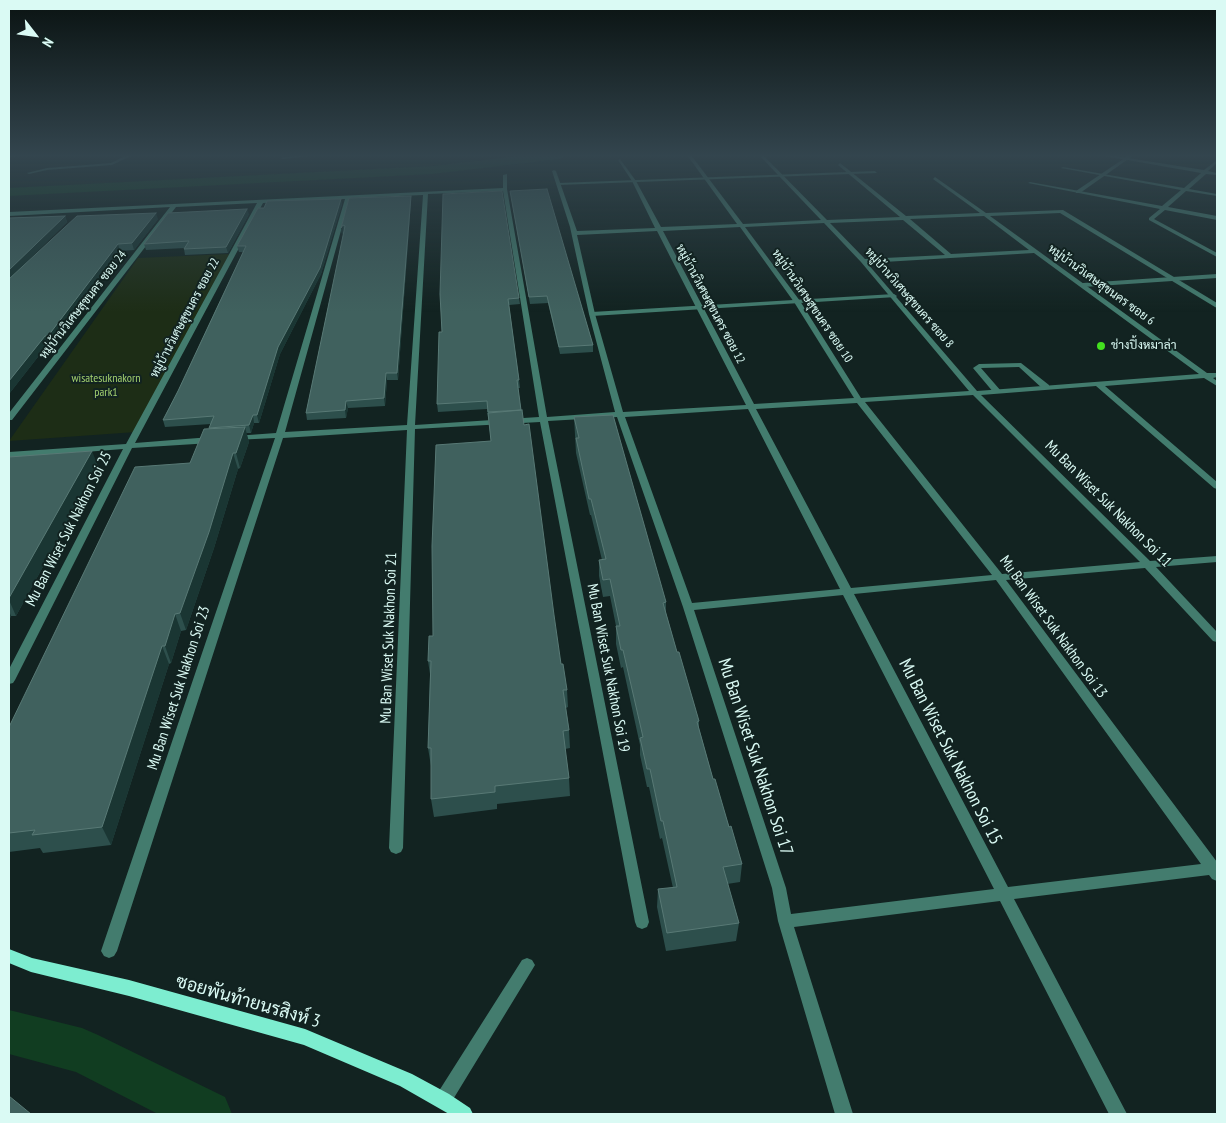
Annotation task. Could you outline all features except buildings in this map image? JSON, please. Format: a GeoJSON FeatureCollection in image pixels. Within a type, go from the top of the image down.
{"type":"FeatureCollection","features":[{"type":"Feature","properties":{"kind":"street"},"geometry":{"type":"LineString","coordinates":[[9,214],[132,207]]}},
{"type":"Feature","properties":{"kind":"street","name":"หมู่บ้านวิเศษสุขนคร ซอย 24"},"geometry":{"type":"LineString","coordinates":[[9,418],[173,207]]}},
{"type":"Feature","properties":{"kind":"street","name":"หมู่บ้านวิเศษสุขนคร ซอย 22"},"geometry":{"type":"LineString","coordinates":[[129,446],[258,207]]}},
{"type":"Feature","properties":{"kind":"street","name":"Mu Ban Wiset Suk Nakhon Soi 23"},"geometry":{"type":"LineString","coordinates":[[109,951],[280,435],[345,207]]}},
{"type":"Feature","properties":{"kind":"street","name":"Mu Ban Wiset Suk Nakhon Soi 21"},"geometry":{"type":"LineString","coordinates":[[396,848],[411,429],[425,207]]}},
{"type":"Feature","properties":{"kind":"street","name":"Mu Ban Wiset Suk Nakhon Soi 19"},"geometry":{"type":"LineString","coordinates":[[508,207],[544,420],[642,922]]}},
{"type":"Feature","properties":{"kind":"street","name":"Mu Ban Wiset Suk Nakhon Soi 17"},"geometry":{"type":"LineString","coordinates":[[566,207],[573,227],[592,314],[620,415],[688,607],[779,888],[785,921],[844,1114]]}},
{"type":"Feature","properties":{"kind":"street","name":"หมู่บ้านวิเศษสุขนคร ซอย 12"},"geometry":{"type":"LineString","coordinates":[[647,207],[751,405]]}},
{"type":"Feature","properties":{"kind":"street","name":"หมู่บ้านวิเศษสุขนคร ซอย 10"},"geometry":{"type":"LineString","coordinates":[[729,207],[797,300],[860,400]]}},
{"type":"Feature","properties":{"kind":"street","name":"หมู่บ้านวิเศษสุขนคร ซอย 8"},"geometry":{"type":"LineString","coordinates":[[810,207],[863,260],[975,393]]}},
{"type":"Feature","properties":{"kind":"street"},"geometry":{"type":"LineString","coordinates":[[891,207],[950,255]]}},
{"type":"Feature","properties":{"kind":"street","name":"หมู่บ้านวิเศษสุขนคร ซอย 6"},"geometry":{"type":"LineString","coordinates":[[976,207],[1217,384]]}},
{"type":"Feature","properties":{"kind":"street"},"geometry":{"type":"LineString","coordinates":[[1161,207],[1217,218]]}},
{"type":"Feature","properties":{"kind":"street"},"geometry":{"type":"LineString","coordinates":[[1164,208],[1151,219],[1217,256]]}},
{"type":"Feature","properties":{"kind":"street"},"geometry":{"type":"LineString","coordinates":[[78,217],[85,210]]}},
{"type":"Feature","properties":{"kind":"street"},"geometry":{"type":"LineString","coordinates":[[574,233],[1061,211],[1174,278],[1217,306]]}},
{"type":"Feature","properties":{"kind":"street"},"geometry":{"type":"LineString","coordinates":[[863,260],[1037,252]]}},
{"type":"Feature","properties":{"kind":"street"},"geometry":{"type":"LineString","coordinates":[[1083,285],[1217,276]]}},
{"type":"Feature","properties":{"kind":"street"},"geometry":{"type":"LineString","coordinates":[[592,314],[797,300],[894,296]]}},
{"type":"Feature","properties":{"kind":"street"},"geometry":{"type":"LineString","coordinates":[[997,392],[978,371],[977,368],[979,366],[1021,365],[1046,387]]}},
{"type":"Feature","properties":{"kind":"street"},"geometry":{"type":"LineString","coordinates":[[9,455],[280,435],[411,429],[751,405],[997,392],[1217,375]]}},
{"type":"Feature","properties":{"kind":"street"},"geometry":{"type":"LineString","coordinates":[[1097,383],[1217,486]]}},
{"type":"Feature","properties":{"kind":"street","name":"Mu Ban Wiset Suk Nakhon Soi 11"},"geometry":{"type":"LineString","coordinates":[[975,393],[1148,564],[1217,638]]}},
{"type":"Feature","properties":{"kind":"street","name":"Mu Ban Wiset Suk Nakhon Soi 13"},"geometry":{"type":"LineString","coordinates":[[860,400],[999,577],[1216,871]]}},
{"type":"Feature","properties":{"kind":"street","name":"Mu Ban Wiset Suk Nakhon Soi 15"},"geometry":{"type":"LineString","coordinates":[[751,405],[1118,1114]]}},
{"type":"Feature","properties":{"kind":"street","name":"Mu Ban Wiset Suk Nakhon Soi 25"},"geometry":{"type":"LineString","coordinates":[[9,680],[129,446]]}},
{"type":"Feature","properties":{"kind":"street"},"geometry":{"type":"LineString","coordinates":[[688,607],[999,577],[1217,559]]}},
{"type":"Feature","properties":{"kind":"street"},"geometry":{"type":"LineString","coordinates":[[785,921],[1004,894],[1216,871]]}},
{"type":"Feature","properties":{"kind":"street","name":"ซอยพันท้ายนรสิงห์ 3"},"geometry":{"type":"LineString","coordinates":[[9,956],[32,965],[129,988],[305,1037],[406,1080],[464,1114]]}},
{"type":"Feature","properties":{"kind":"street"},"geometry":{"type":"LineString","coordinates":[[443,1100],[527,965]]}},
{"type":"Feature","properties":{"kind":"green space","name":"wisatesuknakorn park1"},"geometry":{"type":"Polygon","coordinates":[[[230,254],[136,432],[9,441],[138,258],[230,254]]]}},
{"type":"Feature","properties":{"kind":"waterway"},"geometry":{"type":"LineString","coordinates":[[9,1032],[82,1051],[208,1114]]}},
{"type":"Feature","properties":{"kind":"place","name":"ช่างปิ้งหมาล่า"},"geometry":{"type":"Point","coordinates":[1101,346]}}]}
